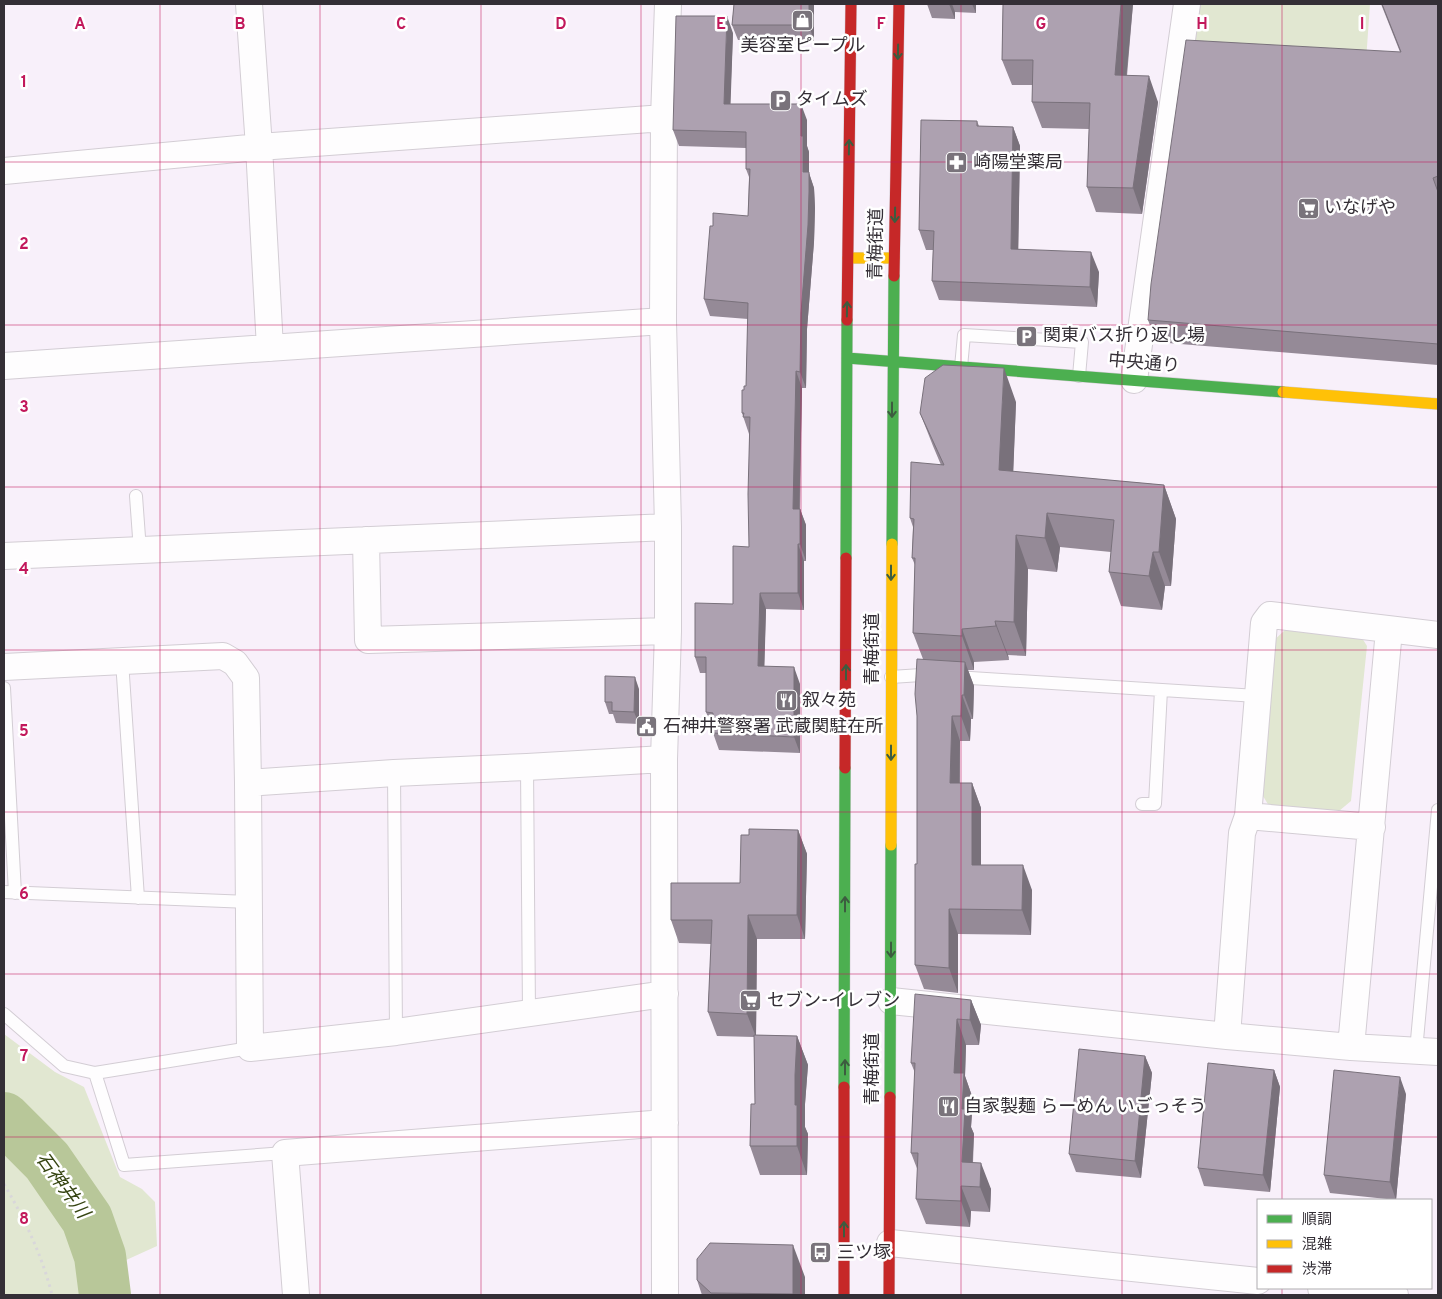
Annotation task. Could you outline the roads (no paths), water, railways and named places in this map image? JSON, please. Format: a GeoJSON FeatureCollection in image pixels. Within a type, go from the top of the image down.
{"type":"FeatureCollection","features":[{"type":"Feature","properties":{"kind":"main road","name":"青梅街道"},"geometry":{"type":"LineString","coordinates":[[844,1295],[846,358],[851,4]]}},
{"type":"Feature","properties":{"kind":"main road","name":"青梅街道"},"geometry":{"type":"LineString","coordinates":[[889,1295],[892,362],[899,4]]}},
{"type":"Feature","properties":{"kind":"main road"},"geometry":{"type":"LineString","coordinates":[[848,258],[894,258]]}},
{"type":"Feature","properties":{"kind":"main road","name":"中央通り"},"geometry":{"type":"LineString","coordinates":[[846,358],[1438,404]]}},
{"type":"Feature","properties":{"kind":"street"},"geometry":{"type":"LineString","coordinates":[[249,4],[270,348]]}},
{"type":"Feature","properties":{"kind":"street"},"geometry":{"type":"LineString","coordinates":[[665,1295],[664,759],[668,630],[668,527],[663,321],[664,118],[668,4]]}},
{"type":"Feature","properties":{"kind":"street"},"geometry":{"type":"LineString","coordinates":[[1134,380],[1187,4]]}},
{"type":"Feature","properties":{"kind":"street"},"geometry":{"type":"LineString","coordinates":[[4,171],[259,147],[664,118]]}},
{"type":"Feature","properties":{"kind":"street"},"geometry":{"type":"LineString","coordinates":[[4,366],[663,321]]}},
{"type":"Feature","properties":{"kind":"street"},"geometry":{"type":"LineString","coordinates":[[4,556],[668,527]]}},
{"type":"Feature","properties":{"kind":"street"},"geometry":{"type":"LineString","coordinates":[[366,540],[368,640],[668,630]]}},
{"type":"Feature","properties":{"kind":"street"},"geometry":{"type":"LineString","coordinates":[[1227,1036],[1242,833],[1248,816],[1264,623],[1270,615],[1438,635]]}},
{"type":"Feature","properties":{"kind":"street"},"geometry":{"type":"LineString","coordinates":[[1351,1047],[1390,630]]}},
{"type":"Feature","properties":{"kind":"street"},"geometry":{"type":"LineString","coordinates":[[4,667],[223,656],[235,663],[246,678],[250,902],[250,1048],[396,1032],[665,994]]}},
{"type":"Feature","properties":{"kind":"street"},"geometry":{"type":"LineString","coordinates":[[248,784],[394,772],[664,759]]}},
{"type":"Feature","properties":{"kind":"street"},"geometry":{"type":"LineString","coordinates":[[1248,816],[1372,827]]}},
{"type":"Feature","properties":{"kind":"street"},"geometry":{"type":"LineString","coordinates":[[891,1001],[1227,1036],[1351,1047],[1427,1051]]}},
{"type":"Feature","properties":{"kind":"street"},"geometry":{"type":"LineString","coordinates":[[296,1295],[286,1153],[665,1123]]}},
{"type":"Feature","properties":{"kind":"street"},"geometry":{"type":"LineString","coordinates":[[890,1243],[1257,1281]]}},
{"type":"Feature","properties":{"kind":"street"},"geometry":{"type":"LineString","coordinates":[[1332,1289],[1395,1295]]}},
{"type":"Feature","properties":{"kind":"lane"},"geometry":{"type":"LineString","coordinates":[[961,367],[964,335],[1082,342],[1079,376]]}},
{"type":"Feature","properties":{"kind":"lane"},"geometry":{"type":"LineString","coordinates":[[136,496],[140,551]]}},
{"type":"Feature","properties":{"kind":"lane"},"geometry":{"type":"LineString","coordinates":[[122,661],[138,898]]}},
{"type":"Feature","properties":{"kind":"lane"},"geometry":{"type":"LineString","coordinates":[[891,677],[921,675],[1258,696]]}},
{"type":"Feature","properties":{"kind":"lane"},"geometry":{"type":"LineString","coordinates":[[4,688],[10,893],[250,902]]}},
{"type":"Feature","properties":{"kind":"lane"},"geometry":{"type":"LineString","coordinates":[[1142,804],[1155,804],[1161,690]]}},
{"type":"Feature","properties":{"kind":"lane"},"geometry":{"type":"LineString","coordinates":[[527,767],[529,1013]]}},
{"type":"Feature","properties":{"kind":"lane"},"geometry":{"type":"LineString","coordinates":[[394,772],[396,1032]]}},
{"type":"Feature","properties":{"kind":"lane"},"geometry":{"type":"LineString","coordinates":[[1427,1051],[1438,810]]}},
{"type":"Feature","properties":{"kind":"lane"},"geometry":{"type":"LineString","coordinates":[[4,1014],[64,1066],[95,1073],[250,1048]]}},
{"type":"Feature","properties":{"kind":"lane"},"geometry":{"type":"LineString","coordinates":[[95,1073],[124,1165],[286,1153]]}},
{"type":"Feature","properties":{"kind":"waterway","name":"石神井川"},"geometry":{"type":"LineString","coordinates":[[4,1118],[47,1161],[87,1219],[100,1256],[105,1295]]}},
{"type":"Feature","properties":{"kind":"place","name":"美容室ピープル"},"geometry":{"type":"Point","coordinates":[803,21]}},
{"type":"Feature","properties":{"kind":"place","name":"タイムズ"},"geometry":{"type":"Point","coordinates":[780,100]}},
{"type":"Feature","properties":{"kind":"place","name":"崎陽堂薬局"},"geometry":{"type":"Point","coordinates":[957,163]}},
{"type":"Feature","properties":{"kind":"place","name":"いなげや"},"geometry":{"type":"Point","coordinates":[1308,208]}},
{"type":"Feature","properties":{"kind":"place","name":"関東バス折り返し場"},"geometry":{"type":"Point","coordinates":[1027,336]}},
{"type":"Feature","properties":{"kind":"place","name":"叙々苑"},"geometry":{"type":"Point","coordinates":[786,701]}},
{"type":"Feature","properties":{"kind":"place","name":"石神井警察署 武蔵関駐在所"},"geometry":{"type":"Point","coordinates":[647,727]}},
{"type":"Feature","properties":{"kind":"place","name":"セブン-イレブン"},"geometry":{"type":"Point","coordinates":[751,1001]}},
{"type":"Feature","properties":{"kind":"place","name":"自家製麺 らーめん いごっそう"},"geometry":{"type":"Point","coordinates":[948,1107]}},
{"type":"Feature","properties":{"kind":"place","name":"三ツ塚"},"geometry":{"type":"Point","coordinates":[821,1253]}}]}
